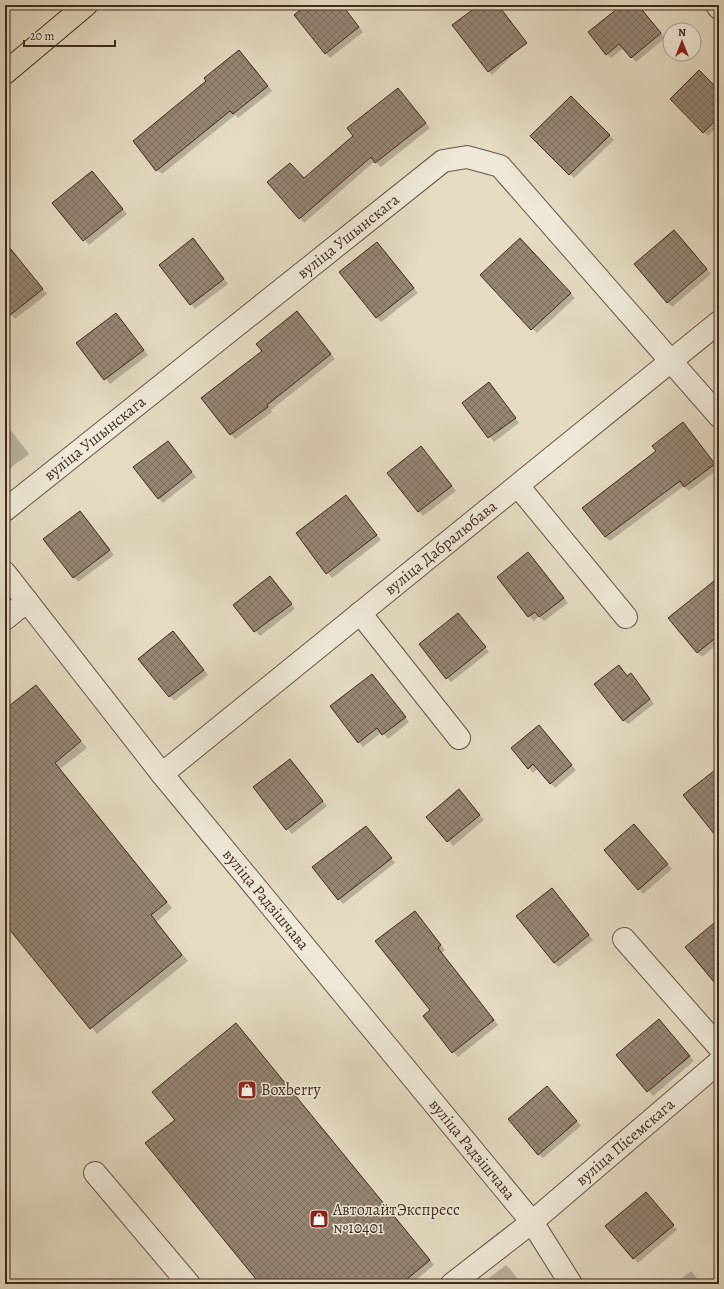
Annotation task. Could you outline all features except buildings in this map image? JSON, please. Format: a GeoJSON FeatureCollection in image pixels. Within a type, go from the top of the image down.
{"type":"FeatureCollection","features":[{"type":"Feature","properties":{"kind":"main road"},"geometry":{"type":"LineString","coordinates":[[5,73],[86,5]]}},
{"type":"Feature","properties":{"kind":"street","name":"вуліца Ушынскага"},"geometry":{"type":"LineString","coordinates":[[5,510],[442,161],[467,158],[500,166],[719,416]]}},
{"type":"Feature","properties":{"kind":"street","name":"вуліца Дабралюбава"},"geometry":{"type":"LineString","coordinates":[[162,774],[719,322]]}},
{"type":"Feature","properties":{"kind":"street"},"geometry":{"type":"LineString","coordinates":[[518,486],[626,617]]}},
{"type":"Feature","properties":{"kind":"street","name":"вуліца Радзішчава"},"geometry":{"type":"LineString","coordinates":[[5,573],[162,774],[532,1222],[571,1284]]}},
{"type":"Feature","properties":{"kind":"street"},"geometry":{"type":"LineString","coordinates":[[5,619],[27,601]]}},
{"type":"Feature","properties":{"kind":"street"},"geometry":{"type":"LineString","coordinates":[[360,613],[459,738]]}},
{"type":"Feature","properties":{"kind":"street"},"geometry":{"type":"LineString","coordinates":[[624,939],[719,1047]]}},
{"type":"Feature","properties":{"kind":"street","name":"вуліца Пісемскага"},"geometry":{"type":"LineString","coordinates":[[458,1282],[532,1222],[719,1062]]}},
{"type":"Feature","properties":{"kind":"street"},"geometry":{"type":"LineString","coordinates":[[95,1173],[189,1284]]}},
{"type":"Feature","properties":{"kind":"place","name":"Boxberry"},"geometry":{"type":"Point","coordinates":[247,1090]}},
{"type":"Feature","properties":{"kind":"place","name":"АвтолайтЭкспресс №10401"},"geometry":{"type":"Point","coordinates":[319,1219]}}]}
